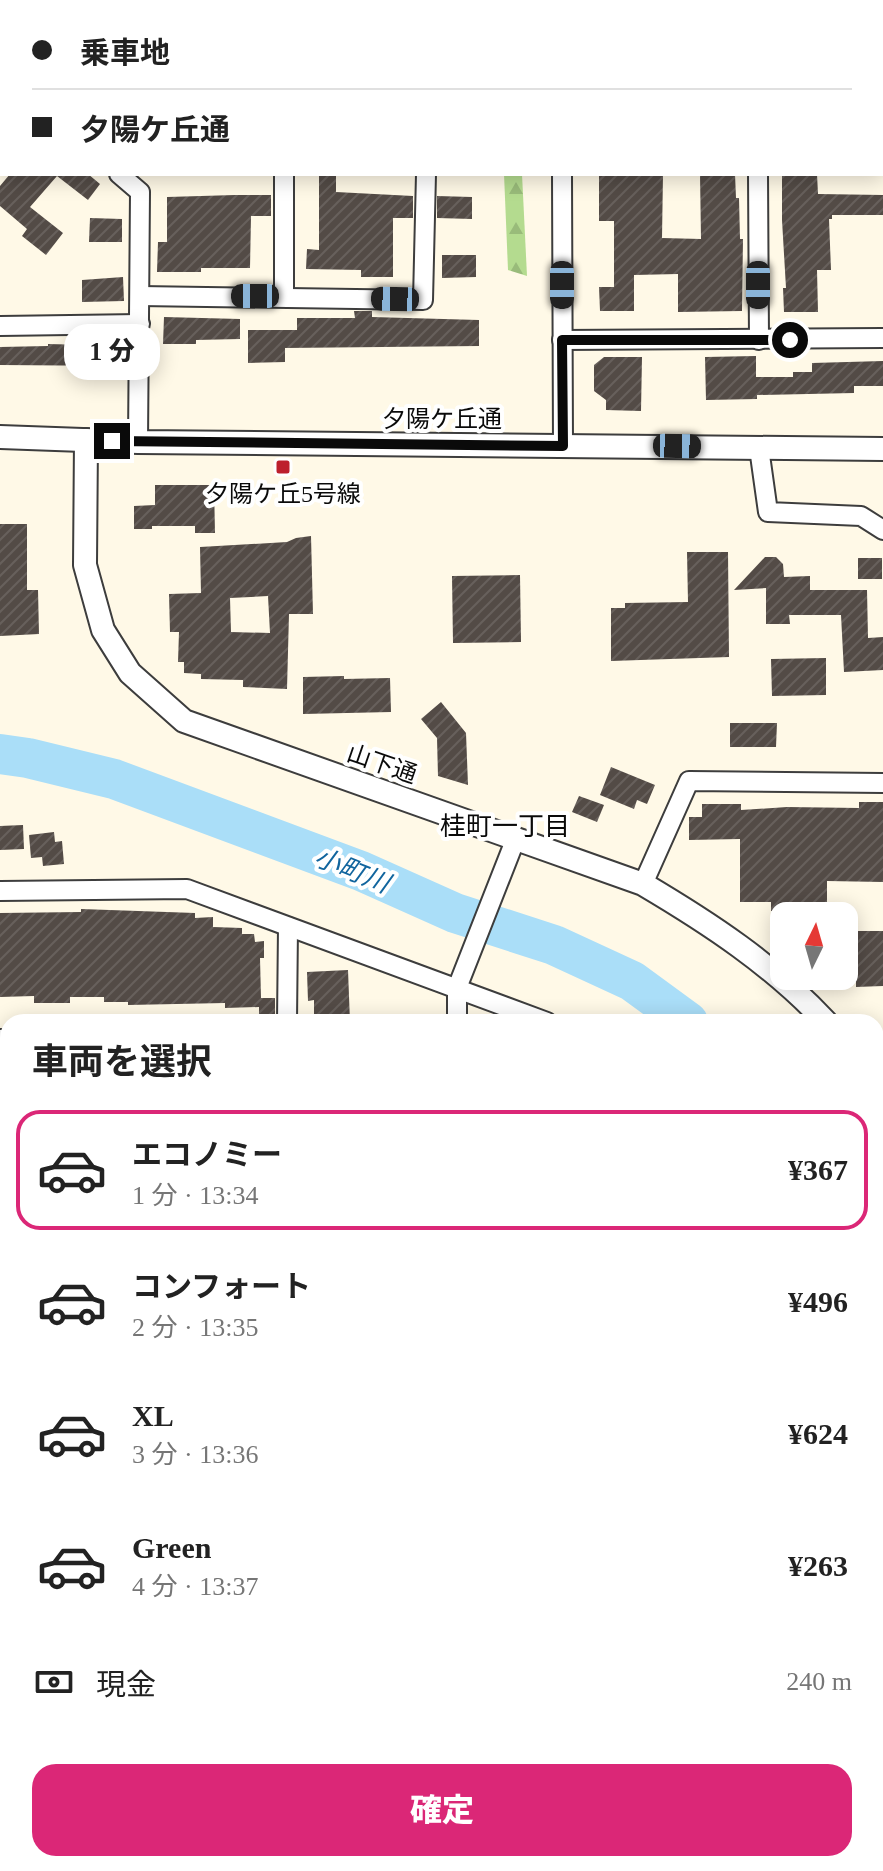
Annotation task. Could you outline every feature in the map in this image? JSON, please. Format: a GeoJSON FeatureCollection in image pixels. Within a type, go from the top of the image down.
{"type":"FeatureCollection","features":[{"type":"Feature","properties":{"kind":"street"},"geometry":{"type":"LineString","coordinates":[[121,176],[140,192],[138,442]]}},
{"type":"Feature","properties":{"kind":"street"},"geometry":{"type":"LineString","coordinates":[[284,176],[284,296]]}},
{"type":"Feature","properties":{"kind":"street"},"geometry":{"type":"LineString","coordinates":[[140,296],[423,300],[426,176]]}},
{"type":"Feature","properties":{"kind":"street"},"geometry":{"type":"LineString","coordinates":[[562,176],[563,446]]}},
{"type":"Feature","properties":{"kind":"street"},"geometry":{"type":"LineString","coordinates":[[758,176],[759,340]]}},
{"type":"Feature","properties":{"kind":"street"},"geometry":{"type":"LineString","coordinates":[[0,305],[1,326],[140,324]]}},
{"type":"Feature","properties":{"kind":"street"},"geometry":{"type":"LineString","coordinates":[[562,340],[883,338]]}},
{"type":"Feature","properties":{"kind":"street","name":"夕陽ケ丘通"},"geometry":{"type":"LineString","coordinates":[[0,437],[138,442],[883,449]]}},
{"type":"Feature","properties":{"kind":"street","name":"山下通"},"geometry":{"type":"LineString","coordinates":[[86,440],[85,565],[103,630],[130,673],[184,721],[643,884],[710,924],[768,968],[817,1014]]}},
{"type":"Feature","properties":{"kind":"street"},"geometry":{"type":"LineString","coordinates":[[759,448],[768,512],[861,516],[883,530]]}},
{"type":"Feature","properties":{"kind":"street"},"geometry":{"type":"LineString","coordinates":[[643,884],[689,781],[883,783]]}},
{"type":"Feature","properties":{"kind":"street"},"geometry":{"type":"LineString","coordinates":[[457,1014],[457,988],[516,838]]}},
{"type":"Feature","properties":{"kind":"street"},"geometry":{"type":"LineString","coordinates":[[0,891],[187,889],[526,1014]]}},
{"type":"Feature","properties":{"kind":"street"},"geometry":{"type":"LineString","coordinates":[[287,1014],[288,927]]}},
{"type":"Feature","properties":{"kind":"green space"},"geometry":{"type":"Polygon","coordinates":[[[504,176],[522,176],[527,276],[508,270],[504,176]]]}},
{"type":"Feature","properties":{"kind":"building"},"geometry":{"type":"Polygon","coordinates":[[[8,176],[57,176],[30,207],[63,233],[46,255],[22,236],[27,229],[0,206],[0,186],[8,176]]]}},
{"type":"Feature","properties":{"kind":"building"},"geometry":{"type":"Polygon","coordinates":[[[57,176],[90,176],[100,184],[88,200],[57,176]]]}},
{"type":"Feature","properties":{"kind":"building"},"geometry":{"type":"Polygon","coordinates":[[[319,176],[336,176],[336,192],[413,196],[413,218],[393,218],[393,277],[361,277],[361,270],[306,269],[307,249],[319,250],[319,176]]]}},
{"type":"Feature","properties":{"kind":"building"},"geometry":{"type":"Polygon","coordinates":[[[599,176],[663,176],[662,238],[701,239],[700,176],[735,176],[740,239],[743,239],[742,311],[678,312],[678,274],[634,275],[634,311],[600,311],[599,287],[614,287],[614,221],[599,221],[599,176]]]}},
{"type":"Feature","properties":{"kind":"building"},"geometry":{"type":"Polygon","coordinates":[[[782,176],[817,176],[818,194],[883,195],[883,215],[832,215],[829,219],[831,270],[817,270],[818,312],[784,312],[783,288],[786,288],[782,176]]]}},
{"type":"Feature","properties":{"kind":"building"},"geometry":{"type":"Polygon","coordinates":[[[271,195],[271,216],[251,216],[250,268],[157,272],[158,242],[167,242],[167,197],[271,195]]]}},
{"type":"Feature","properties":{"kind":"building"},"geometry":{"type":"Polygon","coordinates":[[[437,196],[472,197],[472,219],[437,218],[437,196]]]}},
{"type":"Feature","properties":{"kind":"building"},"geometry":{"type":"Polygon","coordinates":[[[90,218],[122,219],[122,242],[89,242],[90,218]]]}},
{"type":"Feature","properties":{"kind":"building"},"geometry":{"type":"Polygon","coordinates":[[[442,255],[476,255],[476,277],[442,278],[442,255]]]}},
{"type":"Feature","properties":{"kind":"building"},"geometry":{"type":"Polygon","coordinates":[[[123,277],[124,301],[82,302],[82,280],[123,277]]]}},
{"type":"Feature","properties":{"kind":"building"},"geometry":{"type":"Polygon","coordinates":[[[354,311],[372,311],[372,317],[479,320],[479,346],[285,348],[285,362],[248,363],[248,330],[297,330],[297,318],[355,318],[354,311]]]}},
{"type":"Feature","properties":{"kind":"building"},"geometry":{"type":"Polygon","coordinates":[[[164,317],[240,319],[240,339],[163,344],[164,317]]]}},
{"type":"Feature","properties":{"kind":"building"},"geometry":{"type":"Polygon","coordinates":[[[48,344],[126,346],[126,366],[0,365],[0,347],[48,344]]]}},
{"type":"Feature","properties":{"kind":"building"},"geometry":{"type":"Polygon","coordinates":[[[756,356],[756,377],[793,377],[793,372],[812,372],[812,363],[883,361],[883,386],[854,386],[854,393],[757,395],[757,399],[706,400],[705,357],[756,356]]]}},
{"type":"Feature","properties":{"kind":"building"},"geometry":{"type":"Polygon","coordinates":[[[604,357],[642,357],[641,411],[606,410],[606,400],[594,391],[594,365],[604,357]]]}},
{"type":"Feature","properties":{"kind":"building"},"geometry":{"type":"Polygon","coordinates":[[[155,485],[214,485],[215,533],[195,533],[195,526],[134,529],[134,506],[155,505],[155,485]]]}},
{"type":"Feature","properties":{"kind":"building"},"geometry":{"type":"Polygon","coordinates":[[[0,524],[27,524],[27,590],[38,590],[39,634],[0,636],[0,524]]]}},
{"type":"Feature","properties":{"kind":"building"},"geometry":{"type":"Polygon","coordinates":[[[311,536],[313,614],[289,614],[287,689],[243,687],[243,680],[201,679],[201,674],[184,673],[184,662],[178,662],[179,632],[170,632],[169,594],[201,593],[200,547],[287,542],[311,536]],[[268,596],[230,598],[231,632],[270,633],[268,596]]]}},
{"type":"Feature","properties":{"kind":"building"},"geometry":{"type":"Polygon","coordinates":[[[687,552],[728,552],[729,657],[611,661],[611,608],[625,608],[625,603],[688,602],[687,552]]]}},
{"type":"Feature","properties":{"kind":"building"},"geometry":{"type":"Polygon","coordinates":[[[765,557],[776,557],[783,564],[784,577],[810,576],[810,590],[867,590],[868,638],[883,637],[883,670],[844,672],[841,615],[789,615],[790,624],[766,624],[766,588],[734,590],[765,557]]]}},
{"type":"Feature","properties":{"kind":"building"},"geometry":{"type":"Polygon","coordinates":[[[858,558],[882,558],[882,579],[858,579],[858,558]]]}},
{"type":"Feature","properties":{"kind":"building"},"geometry":{"type":"Polygon","coordinates":[[[520,575],[521,642],[453,643],[452,576],[520,575]]]}},
{"type":"Feature","properties":{"kind":"building"},"geometry":{"type":"Polygon","coordinates":[[[826,658],[826,695],[772,696],[771,659],[826,658]]]}},
{"type":"Feature","properties":{"kind":"building"},"geometry":{"type":"Polygon","coordinates":[[[344,676],[344,679],[390,678],[391,712],[303,714],[303,677],[344,676]]]}},
{"type":"Feature","properties":{"kind":"building"},"geometry":{"type":"Polygon","coordinates":[[[441,702],[466,733],[468,785],[438,776],[437,738],[421,719],[441,702]]]}},
{"type":"Feature","properties":{"kind":"building"},"geometry":{"type":"Polygon","coordinates":[[[730,723],[777,723],[776,747],[730,747],[730,723]]]}},
{"type":"Feature","properties":{"kind":"building"},"geometry":{"type":"Polygon","coordinates":[[[611,767],[655,785],[647,804],[637,800],[634,809],[600,795],[611,767]]]}},
{"type":"Feature","properties":{"kind":"building"},"geometry":{"type":"Polygon","coordinates":[[[579,796],[604,805],[597,822],[572,812],[579,796]]]}},
{"type":"Feature","properties":{"kind":"building"},"geometry":{"type":"Polygon","coordinates":[[[859,802],[883,802],[883,882],[827,881],[827,902],[740,902],[740,839],[689,840],[689,817],[702,817],[702,804],[741,804],[741,810],[859,808],[859,802]]]}},
{"type":"Feature","properties":{"kind":"building"},"geometry":{"type":"Polygon","coordinates":[[[23,825],[24,849],[0,850],[0,826],[23,825]]]}},
{"type":"Feature","properties":{"kind":"building"},"geometry":{"type":"Polygon","coordinates":[[[54,832],[55,842],[62,841],[64,864],[43,866],[42,857],[31,858],[29,835],[54,832]]]}},
{"type":"Feature","properties":{"kind":"building"},"geometry":{"type":"Polygon","coordinates":[[[81,909],[195,913],[195,918],[213,917],[213,927],[242,928],[242,934],[254,934],[255,942],[264,941],[264,958],[260,958],[261,998],[275,998],[275,1014],[259,1014],[259,1007],[225,1008],[225,1003],[128,1005],[128,1002],[104,1002],[104,997],[70,997],[70,1003],[34,1003],[34,996],[0,997],[0,913],[81,912],[81,909]]]}},
{"type":"Feature","properties":{"kind":"building"},"geometry":{"type":"Polygon","coordinates":[[[858,931],[883,931],[883,986],[858,987],[858,931]]]}},
{"type":"Feature","properties":{"kind":"building"},"geometry":{"type":"Polygon","coordinates":[[[348,970],[350,1014],[314,1014],[314,1000],[308,1001],[307,972],[348,970]]]}},
{"type":"Feature","properties":{"kind":"waterway","name":"小町川"},"geometry":{"type":"LineString","coordinates":[[0,754],[114,779],[361,871],[455,913],[554,945],[632,981],[677,1014]]}},
{"type":"Feature","properties":{"kind":"place","name":"夕陽ケ丘5号線"},"geometry":{"type":"Point","coordinates":[283,467]}},
{"type":"Feature","properties":{"kind":"district","name":"桂町一丁目"},"geometry":{"type":"Point","coordinates":[505,826]}},
{"type":"Feature","properties":{"kind":"route"},"geometry":{"type":"LineString","coordinates":[[112,441],[563,446],[562,340],[790,340]]}}]}
